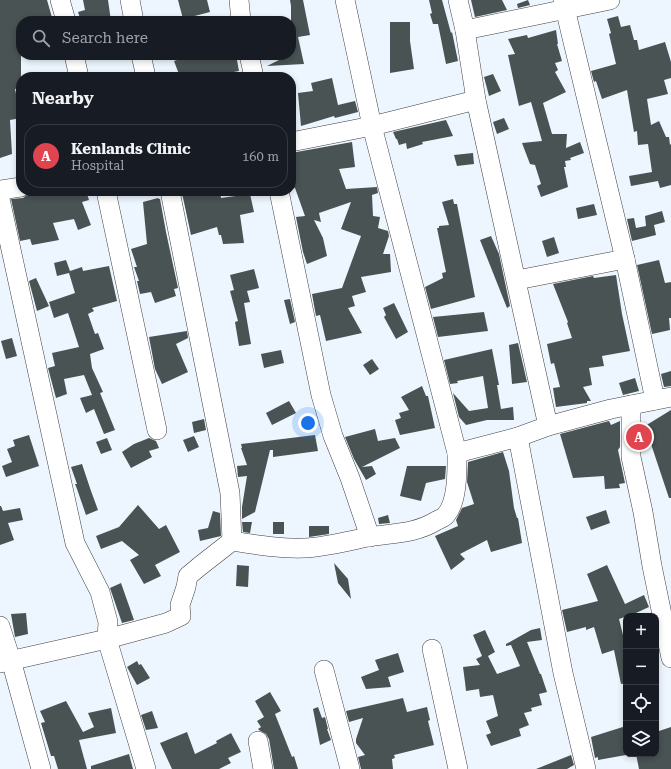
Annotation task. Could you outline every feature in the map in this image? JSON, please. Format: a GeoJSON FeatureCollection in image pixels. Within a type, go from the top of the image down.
{"type":"FeatureCollection","features":[{"type":"Feature","properties":{"kind":"street"},"geometry":{"type":"LineString","coordinates":[[60,0],[65,16]]}},
{"type":"Feature","properties":{"kind":"street"},"geometry":{"type":"LineString","coordinates":[[130,0],[133,16]]}},
{"type":"Feature","properties":{"kind":"street"},"geometry":{"type":"LineString","coordinates":[[239,0],[241,16]]}},
{"type":"Feature","properties":{"kind":"street"},"geometry":{"type":"LineString","coordinates":[[6,662],[166,624],[181,616],[180,605],[188,576],[232,541],[267,547],[305,548],[396,534],[426,527],[446,516],[451,508],[456,482],[457,453],[372,126],[344,0]]}},
{"type":"Feature","properties":{"kind":"street"},"geometry":{"type":"LineString","coordinates":[[458,0],[465,30],[476,100],[548,426]]}},
{"type":"Feature","properties":{"kind":"street"},"geometry":{"type":"LineString","coordinates":[[465,30],[564,4],[610,0]]}},
{"type":"Feature","properties":{"kind":"street"},"geometry":{"type":"LineString","coordinates":[[457,453],[611,409],[663,398],[625,259],[564,4]]}},
{"type":"Feature","properties":{"kind":"street"},"geometry":{"type":"LineString","coordinates":[[75,60],[78,72]]}},
{"type":"Feature","properties":{"kind":"street"},"geometry":{"type":"LineString","coordinates":[[142,60],[145,72]]}},
{"type":"Feature","properties":{"kind":"street"},"geometry":{"type":"LineString","coordinates":[[250,60],[253,72]]}},
{"type":"Feature","properties":{"kind":"street"},"geometry":{"type":"LineString","coordinates":[[296,141],[372,126],[476,100]]}},
{"type":"Feature","properties":{"kind":"street"},"geometry":{"type":"LineString","coordinates":[[0,190],[16,188]]}},
{"type":"Feature","properties":{"kind":"street"},"geometry":{"type":"LineString","coordinates":[[107,196],[157,430]]}},
{"type":"Feature","properties":{"kind":"street"},"geometry":{"type":"LineString","coordinates":[[171,196],[230,493],[232,541]]}},
{"type":"Feature","properties":{"kind":"street"},"geometry":{"type":"LineString","coordinates":[[280,196],[320,395],[333,436],[350,478],[370,537]]}},
{"type":"Feature","properties":{"kind":"street"},"geometry":{"type":"LineString","coordinates":[[0,199],[75,543],[100,592],[108,622],[107,639],[146,769]]}},
{"type":"Feature","properties":{"kind":"street"},"geometry":{"type":"LineString","coordinates":[[516,280],[625,259]]}},
{"type":"Feature","properties":{"kind":"street"},"geometry":{"type":"LineString","coordinates":[[631,405],[631,457],[671,658]]}},
{"type":"Feature","properties":{"kind":"street"},"geometry":{"type":"LineString","coordinates":[[518,436],[563,673],[586,769]]}},
{"type":"Feature","properties":{"kind":"street"},"geometry":{"type":"LineString","coordinates":[[0,626],[6,662],[41,769]]}},
{"type":"Feature","properties":{"kind":"street"},"geometry":{"type":"LineString","coordinates":[[432,649],[458,769]]}},
{"type":"Feature","properties":{"kind":"street"},"geometry":{"type":"LineString","coordinates":[[324,670],[350,769]]}},
{"type":"Feature","properties":{"kind":"street"},"geometry":{"type":"LineString","coordinates":[[258,741],[263,769]]}},
{"type":"Feature","properties":{"kind":"building"},"geometry":{"type":"Polygon","coordinates":[[[0,0],[47,0],[52,16],[16,16],[16,60],[21,60],[21,72],[16,72],[16,119],[10,120],[12,154],[0,158],[0,0]]]}},
{"type":"Feature","properties":{"kind":"building"},"geometry":{"type":"Polygon","coordinates":[[[83,0],[108,0],[110,16],[79,16],[78,12],[85,10],[83,0]]]}},
{"type":"Feature","properties":{"kind":"building"},"geometry":{"type":"Polygon","coordinates":[[[178,0],[207,0],[210,12],[195,16],[182,16],[178,0]]]}},
{"type":"Feature","properties":{"kind":"building"},"geometry":{"type":"Polygon","coordinates":[[[290,0],[303,0],[310,35],[298,37],[304,64],[267,66],[279,60],[296,60],[296,16],[291,16],[290,0]]]}},
{"type":"Feature","properties":{"kind":"building"},"geometry":{"type":"Polygon","coordinates":[[[429,0],[442,0],[451,33],[452,32],[458,61],[446,64],[438,24],[433,24],[430,14],[432,13],[429,0]]]}},
{"type":"Feature","properties":{"kind":"building"},"geometry":{"type":"Polygon","coordinates":[[[471,0],[502,0],[507,10],[475,17],[471,0]]]}},
{"type":"Feature","properties":{"kind":"building"},"geometry":{"type":"Polygon","coordinates":[[[528,0],[530,5],[518,8],[517,4],[528,0]]]}},
{"type":"Feature","properties":{"kind":"building"},"geometry":{"type":"Polygon","coordinates":[[[618,16],[621,27],[630,25],[634,40],[637,40],[639,50],[665,42],[671,62],[671,78],[664,80],[668,94],[647,99],[651,125],[659,121],[666,137],[669,137],[670,145],[671,144],[671,185],[660,188],[658,181],[631,186],[629,176],[652,172],[648,144],[638,145],[637,131],[634,132],[627,90],[602,99],[596,81],[594,82],[591,71],[616,64],[607,19],[618,16]]]}},
{"type":"Feature","properties":{"kind":"building"},"geometry":{"type":"Polygon","coordinates":[[[390,22],[410,22],[410,41],[414,69],[390,73],[390,22]]]}},
{"type":"Feature","properties":{"kind":"building"},"geometry":{"type":"Polygon","coordinates":[[[556,30],[557,44],[562,61],[555,63],[558,70],[555,72],[566,92],[543,103],[552,134],[567,134],[566,148],[580,142],[584,153],[570,158],[571,160],[565,161],[566,167],[564,167],[568,187],[541,197],[537,186],[541,184],[535,165],[530,164],[522,143],[542,141],[531,102],[519,106],[508,55],[515,54],[508,39],[527,35],[528,38],[556,30]]]}},
{"type":"Feature","properties":{"kind":"building"},"geometry":{"type":"Polygon","coordinates":[[[237,60],[239,71],[178,72],[174,61],[237,60]]]}},
{"type":"Feature","properties":{"kind":"building"},"geometry":{"type":"Polygon","coordinates":[[[493,74],[501,91],[489,96],[484,77],[493,74]]]}},
{"type":"Feature","properties":{"kind":"building"},"geometry":{"type":"Polygon","coordinates":[[[332,78],[338,105],[355,101],[358,112],[335,118],[334,116],[301,126],[298,93],[313,91],[311,83],[332,78]]]}},
{"type":"Feature","properties":{"kind":"building"},"geometry":{"type":"Polygon","coordinates":[[[504,118],[509,129],[497,134],[493,122],[504,118]]]}},
{"type":"Feature","properties":{"kind":"building"},"geometry":{"type":"Polygon","coordinates":[[[446,120],[453,136],[422,142],[423,144],[407,149],[406,143],[399,145],[393,132],[446,120]]]}},
{"type":"Feature","properties":{"kind":"building"},"geometry":{"type":"Polygon","coordinates":[[[352,142],[355,167],[339,169],[346,189],[377,187],[378,193],[372,195],[373,216],[380,217],[378,228],[388,231],[389,236],[383,254],[390,254],[391,272],[361,277],[366,292],[352,296],[355,306],[348,308],[362,333],[326,341],[320,315],[316,316],[312,294],[342,288],[361,236],[341,229],[351,202],[319,213],[321,222],[314,220],[323,238],[327,256],[307,264],[296,217],[305,216],[296,191],[296,152],[352,142]]]}},
{"type":"Feature","properties":{"kind":"building"},"geometry":{"type":"Polygon","coordinates":[[[473,153],[474,164],[457,166],[454,155],[473,153]]]}},
{"type":"Feature","properties":{"kind":"building"},"geometry":{"type":"Polygon","coordinates":[[[26,196],[88,196],[89,200],[82,202],[91,225],[78,230],[74,219],[53,223],[59,240],[32,245],[30,239],[20,241],[11,199],[23,198],[26,196]]]}},
{"type":"Feature","properties":{"kind":"building"},"geometry":{"type":"Polygon","coordinates":[[[183,196],[221,196],[221,198],[250,196],[254,212],[240,215],[244,243],[223,244],[217,227],[191,235],[183,196]]]}},
{"type":"Feature","properties":{"kind":"building"},"geometry":{"type":"Polygon","coordinates":[[[158,198],[160,199],[178,288],[174,289],[176,296],[155,303],[151,292],[140,294],[137,281],[139,281],[134,267],[137,267],[131,249],[147,244],[143,202],[158,198]]]}},
{"type":"Feature","properties":{"kind":"building"},"geometry":{"type":"Polygon","coordinates":[[[453,199],[454,204],[457,204],[475,297],[431,309],[425,287],[443,278],[442,273],[446,272],[437,228],[439,228],[439,226],[449,225],[442,202],[453,199]]]}},
{"type":"Feature","properties":{"kind":"building"},"geometry":{"type":"Polygon","coordinates":[[[594,204],[597,215],[578,219],[576,208],[594,204]]]}},
{"type":"Feature","properties":{"kind":"building"},"geometry":{"type":"Polygon","coordinates":[[[662,211],[665,222],[654,225],[656,235],[632,241],[627,219],[634,218],[636,228],[646,226],[645,216],[662,211]]]}},
{"type":"Feature","properties":{"kind":"building"},"geometry":{"type":"Polygon","coordinates":[[[491,236],[499,254],[510,306],[507,308],[480,240],[491,236]]]}},
{"type":"Feature","properties":{"kind":"building"},"geometry":{"type":"Polygon","coordinates":[[[554,237],[559,253],[547,257],[542,241],[554,237]]]}},
{"type":"Feature","properties":{"kind":"building"},"geometry":{"type":"Polygon","coordinates":[[[66,260],[70,271],[82,267],[83,271],[109,266],[117,301],[92,308],[94,311],[88,314],[95,334],[98,333],[104,349],[90,354],[92,368],[103,392],[100,393],[115,430],[104,434],[94,409],[86,413],[80,398],[92,395],[84,375],[64,379],[67,394],[56,398],[48,368],[55,366],[52,353],[79,347],[68,313],[54,318],[49,302],[75,293],[69,273],[57,276],[54,263],[66,260]]]}},
{"type":"Feature","properties":{"kind":"building"},"geometry":{"type":"Polygon","coordinates":[[[659,260],[665,283],[671,282],[671,318],[669,318],[670,330],[652,334],[637,265],[659,260]]]}},
{"type":"Feature","properties":{"kind":"building"},"geometry":{"type":"Polygon","coordinates":[[[254,269],[259,288],[247,291],[250,302],[244,303],[251,344],[239,346],[235,322],[238,321],[230,291],[234,290],[230,275],[254,269]]]}},
{"type":"Feature","properties":{"kind":"building"},"geometry":{"type":"Polygon","coordinates":[[[616,275],[630,351],[602,356],[604,366],[589,368],[592,385],[583,387],[591,401],[587,401],[587,403],[556,407],[553,388],[560,387],[554,363],[551,364],[547,344],[572,338],[567,323],[568,322],[553,284],[593,276],[594,278],[616,275]]]}},
{"type":"Feature","properties":{"kind":"building"},"geometry":{"type":"Polygon","coordinates":[[[36,278],[49,306],[37,311],[29,281],[36,278]]]}},
{"type":"Feature","properties":{"kind":"building"},"geometry":{"type":"Polygon","coordinates":[[[290,299],[295,322],[290,324],[284,300],[290,299]]]}},
{"type":"Feature","properties":{"kind":"building"},"geometry":{"type":"Polygon","coordinates":[[[394,303],[408,332],[396,339],[384,317],[386,315],[383,308],[394,303]]]}},
{"type":"Feature","properties":{"kind":"building"},"geometry":{"type":"Polygon","coordinates":[[[484,312],[488,331],[438,337],[433,317],[484,312]]]}},
{"type":"Feature","properties":{"kind":"building"},"geometry":{"type":"Polygon","coordinates":[[[187,331],[188,338],[176,344],[188,372],[162,384],[155,369],[149,337],[187,331]]]}},
{"type":"Feature","properties":{"kind":"building"},"geometry":{"type":"Polygon","coordinates":[[[12,338],[17,356],[6,359],[1,341],[12,338]]]}},
{"type":"Feature","properties":{"kind":"building"},"geometry":{"type":"Polygon","coordinates":[[[518,343],[527,382],[512,384],[509,345],[518,343]]]}},
{"type":"Feature","properties":{"kind":"building"},"geometry":{"type":"Polygon","coordinates":[[[492,349],[499,385],[497,385],[501,409],[513,407],[514,420],[487,420],[466,425],[459,417],[453,393],[469,411],[488,408],[483,376],[457,381],[458,383],[450,384],[444,360],[492,349]]]}},
{"type":"Feature","properties":{"kind":"building"},"geometry":{"type":"Polygon","coordinates":[[[281,350],[284,363],[264,368],[261,354],[281,350]]]}},
{"type":"Feature","properties":{"kind":"building"},"geometry":{"type":"Polygon","coordinates":[[[372,359],[379,369],[370,375],[363,365],[372,359]]]}},
{"type":"Feature","properties":{"kind":"building"},"geometry":{"type":"Polygon","coordinates":[[[671,371],[671,386],[664,387],[661,374],[671,371]]]}},
{"type":"Feature","properties":{"kind":"building"},"geometry":{"type":"Polygon","coordinates":[[[635,378],[639,391],[623,395],[619,383],[635,378]]]}},
{"type":"Feature","properties":{"kind":"building"},"geometry":{"type":"Polygon","coordinates":[[[422,386],[426,396],[428,396],[435,428],[400,435],[395,420],[401,418],[399,413],[409,410],[401,397],[422,386]]]}},
{"type":"Feature","properties":{"kind":"building"},"geometry":{"type":"Polygon","coordinates":[[[289,401],[296,413],[272,425],[266,413],[289,401]]]}},
{"type":"Feature","properties":{"kind":"building"},"geometry":{"type":"Polygon","coordinates":[[[671,410],[671,498],[669,498],[645,426],[671,410]]]}},
{"type":"Feature","properties":{"kind":"building"},"geometry":{"type":"Polygon","coordinates":[[[204,419],[206,430],[194,433],[192,422],[204,419]]]}},
{"type":"Feature","properties":{"kind":"building"},"geometry":{"type":"Polygon","coordinates":[[[609,421],[611,425],[620,421],[620,447],[618,450],[625,483],[619,484],[620,488],[605,489],[604,476],[573,478],[560,434],[609,421]]]}},
{"type":"Feature","properties":{"kind":"building"},"geometry":{"type":"Polygon","coordinates":[[[375,429],[378,441],[395,438],[400,448],[362,467],[372,466],[376,474],[366,480],[354,459],[345,437],[375,429]]]}},
{"type":"Feature","properties":{"kind":"building"},"geometry":{"type":"Polygon","coordinates":[[[29,435],[39,466],[6,477],[2,466],[12,462],[7,449],[15,446],[13,440],[29,435]]]}},
{"type":"Feature","properties":{"kind":"building"},"geometry":{"type":"Polygon","coordinates":[[[315,435],[318,451],[273,457],[273,450],[270,450],[255,512],[242,519],[242,507],[247,476],[238,477],[237,466],[247,465],[241,444],[315,435]]]}},
{"type":"Feature","properties":{"kind":"building"},"geometry":{"type":"Polygon","coordinates":[[[194,436],[199,447],[188,452],[183,440],[194,436]]]}},
{"type":"Feature","properties":{"kind":"building"},"geometry":{"type":"Polygon","coordinates":[[[107,438],[112,450],[101,454],[96,442],[107,438]]]}},
{"type":"Feature","properties":{"kind":"building"},"geometry":{"type":"Polygon","coordinates":[[[149,438],[156,441],[159,448],[149,451],[152,457],[131,468],[122,452],[134,444],[149,438]]]}},
{"type":"Feature","properties":{"kind":"building"},"geometry":{"type":"Polygon","coordinates":[[[503,452],[509,471],[514,508],[518,518],[522,543],[491,552],[487,540],[460,554],[465,559],[451,570],[435,536],[458,526],[456,520],[462,508],[474,504],[467,482],[468,462],[503,452]]]}},
{"type":"Feature","properties":{"kind":"building"},"geometry":{"type":"Polygon","coordinates":[[[82,464],[98,510],[86,515],[75,484],[77,484],[71,467],[82,464]]]}},
{"type":"Feature","properties":{"kind":"building"},"geometry":{"type":"Polygon","coordinates":[[[407,466],[446,466],[445,479],[426,483],[421,501],[400,496],[407,466]]]}},
{"type":"Feature","properties":{"kind":"building"},"geometry":{"type":"Polygon","coordinates":[[[138,505],[159,529],[166,525],[180,552],[155,565],[161,576],[144,584],[130,560],[139,555],[122,541],[101,549],[96,536],[119,527],[138,505]]]}},
{"type":"Feature","properties":{"kind":"building"},"geometry":{"type":"Polygon","coordinates":[[[0,506],[3,511],[20,508],[23,520],[8,523],[14,540],[0,545],[0,506]]]}},
{"type":"Feature","properties":{"kind":"building"},"geometry":{"type":"Polygon","coordinates":[[[606,510],[610,523],[591,530],[586,517],[606,510]]]}},
{"type":"Feature","properties":{"kind":"building"},"geometry":{"type":"Polygon","coordinates":[[[213,511],[220,513],[221,536],[200,541],[198,530],[208,528],[213,511]]]}},
{"type":"Feature","properties":{"kind":"building"},"geometry":{"type":"Polygon","coordinates":[[[388,515],[390,523],[379,524],[378,518],[388,515]]]}},
{"type":"Feature","properties":{"kind":"building"},"geometry":{"type":"Polygon","coordinates":[[[242,522],[252,522],[250,533],[243,532],[242,522]]]}},
{"type":"Feature","properties":{"kind":"building"},"geometry":{"type":"Polygon","coordinates":[[[273,522],[284,522],[284,534],[273,534],[273,522]]]}},
{"type":"Feature","properties":{"kind":"building"},"geometry":{"type":"Polygon","coordinates":[[[309,526],[329,526],[329,534],[309,537],[309,526]]]}},
{"type":"Feature","properties":{"kind":"building"},"geometry":{"type":"Polygon","coordinates":[[[334,563],[348,579],[351,599],[338,583],[334,563]]]}},
{"type":"Feature","properties":{"kind":"building"},"geometry":{"type":"Polygon","coordinates":[[[237,565],[249,566],[248,587],[236,586],[237,565]]]}},
{"type":"Feature","properties":{"kind":"building"},"geometry":{"type":"Polygon","coordinates":[[[607,565],[625,604],[644,595],[649,607],[636,613],[623,613],[623,618],[619,619],[623,635],[623,684],[621,684],[614,650],[602,654],[594,627],[586,630],[586,627],[567,632],[562,610],[598,601],[587,574],[607,565]]]}},
{"type":"Feature","properties":{"kind":"building"},"geometry":{"type":"Polygon","coordinates":[[[121,583],[134,620],[122,623],[110,588],[121,583]]]}},
{"type":"Feature","properties":{"kind":"building"},"geometry":{"type":"Polygon","coordinates":[[[26,613],[28,634],[15,637],[11,614],[26,613]]]}},
{"type":"Feature","properties":{"kind":"building"},"geometry":{"type":"Polygon","coordinates":[[[540,628],[542,640],[527,642],[547,692],[539,694],[542,705],[531,708],[532,711],[524,713],[529,725],[519,729],[521,736],[491,746],[486,735],[491,733],[486,721],[498,716],[493,695],[480,697],[479,689],[466,691],[463,667],[480,665],[476,659],[482,656],[473,635],[485,630],[495,652],[488,656],[497,674],[520,666],[511,645],[506,646],[506,644],[531,630],[540,628]]]}},
{"type":"Feature","properties":{"kind":"building"},"geometry":{"type":"Polygon","coordinates":[[[398,653],[404,672],[388,677],[391,687],[366,689],[361,677],[379,670],[375,660],[398,653]]]}},
{"type":"Feature","properties":{"kind":"building"},"geometry":{"type":"Polygon","coordinates":[[[137,661],[139,665],[141,664],[150,678],[137,685],[127,667],[137,661]]]}},
{"type":"Feature","properties":{"kind":"building"},"geometry":{"type":"Polygon","coordinates":[[[270,692],[281,711],[275,714],[292,757],[294,756],[298,769],[274,769],[269,739],[266,734],[258,729],[261,727],[257,721],[264,717],[255,701],[270,692]]]}},
{"type":"Feature","properties":{"kind":"building"},"geometry":{"type":"Polygon","coordinates":[[[403,698],[407,712],[427,707],[430,720],[428,721],[434,745],[394,755],[395,758],[392,759],[393,769],[361,769],[358,757],[365,755],[356,743],[356,739],[363,718],[349,722],[346,711],[403,698]]]}},
{"type":"Feature","properties":{"kind":"building"},"geometry":{"type":"Polygon","coordinates":[[[66,701],[83,732],[94,727],[88,713],[111,708],[116,733],[79,740],[87,769],[58,769],[54,756],[51,756],[41,723],[45,722],[40,711],[66,701]]]}},
{"type":"Feature","properties":{"kind":"building"},"geometry":{"type":"Polygon","coordinates":[[[318,707],[322,718],[325,717],[331,740],[320,745],[313,709],[318,707]]]}},
{"type":"Feature","properties":{"kind":"building"},"geometry":{"type":"Polygon","coordinates":[[[152,711],[158,728],[146,730],[141,715],[152,711]]]}},
{"type":"Feature","properties":{"kind":"building"},"geometry":{"type":"Polygon","coordinates":[[[623,727],[623,756],[598,760],[598,757],[595,758],[591,737],[623,727]]]}},
{"type":"Feature","properties":{"kind":"building"},"geometry":{"type":"Polygon","coordinates":[[[671,727],[671,769],[639,769],[637,757],[659,757],[659,731],[671,727]]]}},
{"type":"Feature","properties":{"kind":"building"},"geometry":{"type":"Polygon","coordinates":[[[187,732],[195,754],[217,743],[216,741],[231,733],[241,752],[228,758],[231,763],[219,769],[172,769],[160,743],[187,732]]]}},
{"type":"Feature","properties":{"kind":"building"},"geometry":{"type":"Polygon","coordinates":[[[129,754],[133,769],[91,769],[91,766],[129,754]]]}},
{"type":"Feature","properties":{"kind":"building"},"geometry":{"type":"Polygon","coordinates":[[[571,755],[574,765],[567,769],[536,769],[571,755]]]}},
{"type":"Feature","properties":{"kind":"place","name":"Kenlands Clinic"},"geometry":{"type":"Point","coordinates":[639,437]}}]}
